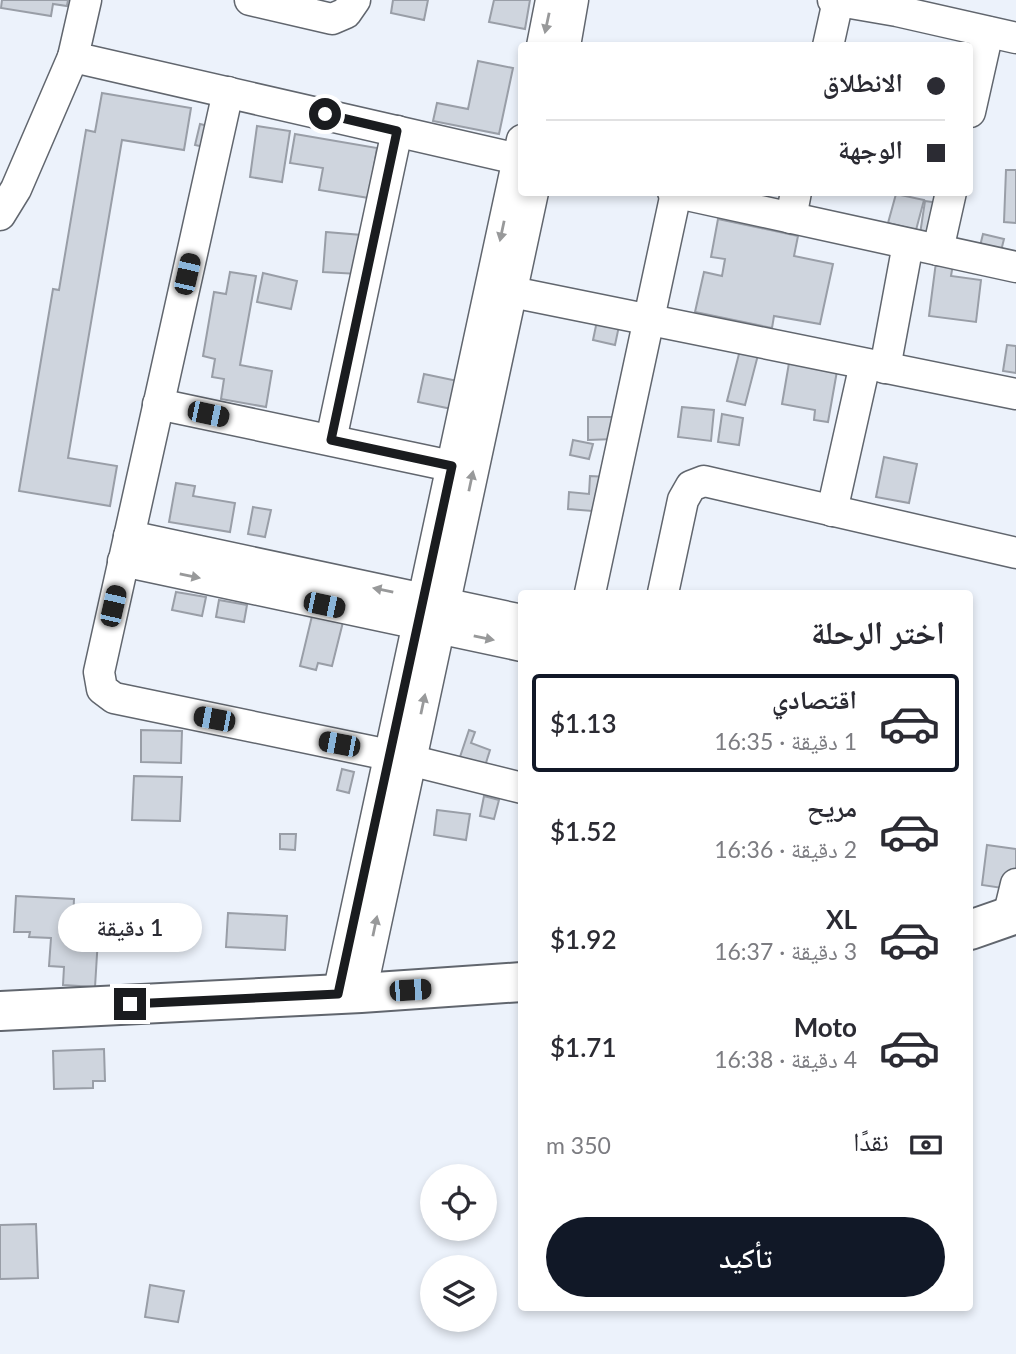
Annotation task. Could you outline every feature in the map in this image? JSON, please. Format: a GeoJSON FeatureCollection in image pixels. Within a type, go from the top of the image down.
{"type":"FeatureCollection","features":[{"type":"Feature","properties":{"kind":"main road"},"geometry":{"type":"LineString","coordinates":[[973,928],[1013,905]]}},
{"type":"Feature","properties":{"kind":"main road"},"geometry":{"type":"LineString","coordinates":[[0,1011],[518,982]]}},
{"type":"Feature","properties":{"kind":"street"},"geometry":{"type":"LineString","coordinates":[[0,215],[16,189],[74,57],[86,0]]}},
{"type":"Feature","properties":{"kind":"street"},"geometry":{"type":"LineString","coordinates":[[250,0],[332,19],[346,13],[355,0]]}},
{"type":"Feature","properties":{"kind":"street"},"geometry":{"type":"LineString","coordinates":[[543,42],[551,0]]}},
{"type":"Feature","properties":{"kind":"street"},"geometry":{"type":"LineString","coordinates":[[566,42],[573,0]]}},
{"type":"Feature","properties":{"kind":"street"},"geometry":{"type":"LineString","coordinates":[[829,42],[835,1],[898,6],[1002,35],[973,105]]}},
{"type":"Feature","properties":{"kind":"street"},"geometry":{"type":"LineString","coordinates":[[74,57],[397,131],[518,153]]}},
{"type":"Feature","properties":{"kind":"street"},"geometry":{"type":"LineString","coordinates":[[228,92],[99,672],[102,689],[114,698],[400,758],[518,787]]}},
{"type":"Feature","properties":{"kind":"street"},"geometry":{"type":"LineString","coordinates":[[331,440],[397,131]]}},
{"type":"Feature","properties":{"kind":"street"},"geometry":{"type":"LineString","coordinates":[[431,614],[452,466],[518,162]]}},
{"type":"Feature","properties":{"kind":"street"},"geometry":{"type":"LineString","coordinates":[[349,993],[431,614],[512,292],[532,196]]}},
{"type":"Feature","properties":{"kind":"street"},"geometry":{"type":"LineString","coordinates":[[591,590],[673,196]]}},
{"type":"Feature","properties":{"kind":"street"},"geometry":{"type":"LineString","coordinates":[[704,196],[793,205],[908,244],[1016,267]]}},
{"type":"Feature","properties":{"kind":"street"},"geometry":{"type":"LineString","coordinates":[[939,250],[950,196]]}},
{"type":"Feature","properties":{"kind":"street"},"geometry":{"type":"LineString","coordinates":[[832,511],[908,244]]}},
{"type":"Feature","properties":{"kind":"street"},"geometry":{"type":"LineString","coordinates":[[512,292],[1016,394]]}},
{"type":"Feature","properties":{"kind":"street"},"geometry":{"type":"LineString","coordinates":[[158,404],[452,466]]}},
{"type":"Feature","properties":{"kind":"street"},"geometry":{"type":"LineString","coordinates":[[664,590],[682,500],[691,486],[704,481],[1016,554]]}},
{"type":"Feature","properties":{"kind":"street"},"geometry":{"type":"LineString","coordinates":[[126,549],[431,614],[518,645]]}},
{"type":"Feature","properties":{"kind":"street"},"geometry":{"type":"LineString","coordinates":[[431,614],[518,620]]}},
{"type":"Feature","properties":{"kind":"building"},"geometry":{"type":"Polygon","coordinates":[[[2,0],[68,0],[67,6],[53,4],[51,16],[1,8],[2,0]]]}},
{"type":"Feature","properties":{"kind":"building"},"geometry":{"type":"Polygon","coordinates":[[[393,0],[428,0],[424,20],[391,13],[393,0]]]}},
{"type":"Feature","properties":{"kind":"building"},"geometry":{"type":"Polygon","coordinates":[[[494,0],[530,0],[525,29],[489,22],[494,0]]]}},
{"type":"Feature","properties":{"kind":"building"},"geometry":{"type":"Polygon","coordinates":[[[478,61],[513,68],[499,134],[433,121],[437,103],[468,109],[478,61]]]}},
{"type":"Feature","properties":{"kind":"building"},"geometry":{"type":"Polygon","coordinates":[[[102,93],[191,108],[184,150],[122,140],[68,458],[117,466],[110,506],[19,491],[53,289],[59,290],[86,130],[95,132],[102,93]]]}},
{"type":"Feature","properties":{"kind":"building"},"geometry":{"type":"Polygon","coordinates":[[[200,124],[217,128],[213,149],[195,145],[200,124]]]}},
{"type":"Feature","properties":{"kind":"building"},"geometry":{"type":"Polygon","coordinates":[[[257,126],[290,131],[282,182],[250,177],[257,126]]]}},
{"type":"Feature","properties":{"kind":"building"},"geometry":{"type":"Polygon","coordinates":[[[295,134],[377,148],[369,198],[319,190],[323,168],[290,163],[295,134]]]}},
{"type":"Feature","properties":{"kind":"building"},"geometry":{"type":"Polygon","coordinates":[[[1006,170],[1016,170],[1016,223],[1004,222],[1006,170]]]}},
{"type":"Feature","properties":{"kind":"building"},"geometry":{"type":"Polygon","coordinates":[[[895,196],[924,200],[916,230],[888,223],[895,196]]]}},
{"type":"Feature","properties":{"kind":"building"},"geometry":{"type":"Polygon","coordinates":[[[925,201],[955,205],[950,238],[920,234],[925,201]]]}},
{"type":"Feature","properties":{"kind":"building"},"geometry":{"type":"Polygon","coordinates":[[[718,219],[798,236],[794,256],[833,264],[820,324],[774,316],[772,328],[695,312],[704,272],[722,276],[725,259],[711,257],[718,219]]]}},
{"type":"Feature","properties":{"kind":"building"},"geometry":{"type":"Polygon","coordinates":[[[326,232],[362,235],[359,274],[323,272],[326,232]]]}},
{"type":"Feature","properties":{"kind":"building"},"geometry":{"type":"Polygon","coordinates":[[[983,234],[1004,239],[1001,251],[980,246],[983,234]]]}},
{"type":"Feature","properties":{"kind":"building"},"geometry":{"type":"Polygon","coordinates":[[[936,262],[953,264],[951,276],[981,280],[976,322],[929,316],[936,262]]]}},
{"type":"Feature","properties":{"kind":"building"},"geometry":{"type":"Polygon","coordinates":[[[230,272],[256,276],[240,365],[272,371],[266,407],[221,399],[224,379],[212,377],[215,359],[203,356],[214,292],[226,294],[230,272]]]}},
{"type":"Feature","properties":{"kind":"building"},"geometry":{"type":"Polygon","coordinates":[[[263,273],[297,281],[291,309],[257,302],[263,273]]]}},
{"type":"Feature","properties":{"kind":"building"},"geometry":{"type":"Polygon","coordinates":[[[597,321],[619,326],[615,345],[593,340],[597,321]]]}},
{"type":"Feature","properties":{"kind":"building"},"geometry":{"type":"Polygon","coordinates":[[[1007,345],[1016,346],[1016,373],[1003,371],[1007,345]]]}},
{"type":"Feature","properties":{"kind":"building"},"geometry":{"type":"Polygon","coordinates":[[[740,350],[758,355],[745,405],[727,401],[740,350]]]}},
{"type":"Feature","properties":{"kind":"building"},"geometry":{"type":"Polygon","coordinates":[[[789,363],[837,371],[828,422],[814,420],[815,410],[782,404],[789,363]]]}},
{"type":"Feature","properties":{"kind":"building"},"geometry":{"type":"Polygon","coordinates":[[[424,374],[472,384],[466,412],[418,402],[424,374]]]}},
{"type":"Feature","properties":{"kind":"building"},"geometry":{"type":"Polygon","coordinates":[[[682,407],[714,410],[711,441],[678,437],[682,407]]]}},
{"type":"Feature","properties":{"kind":"building"},"geometry":{"type":"Polygon","coordinates":[[[722,414],[743,418],[739,445],[718,442],[722,414]]]}},
{"type":"Feature","properties":{"kind":"building"},"geometry":{"type":"Polygon","coordinates":[[[588,417],[615,417],[615,439],[588,440],[588,417]]]}},
{"type":"Feature","properties":{"kind":"building"},"geometry":{"type":"Polygon","coordinates":[[[573,440],[593,444],[589,459],[570,455],[573,440]]]}},
{"type":"Feature","properties":{"kind":"building"},"geometry":{"type":"Polygon","coordinates":[[[884,457],[917,464],[909,503],[876,497],[884,457]]]}},
{"type":"Feature","properties":{"kind":"building"},"geometry":{"type":"Polygon","coordinates":[[[590,476],[608,477],[605,512],[568,509],[569,492],[589,494],[590,476]]]}},
{"type":"Feature","properties":{"kind":"building"},"geometry":{"type":"Polygon","coordinates":[[[176,483],[195,486],[193,496],[235,503],[230,532],[169,522],[176,483]]]}},
{"type":"Feature","properties":{"kind":"building"},"geometry":{"type":"Polygon","coordinates":[[[253,507],[271,510],[265,537],[248,534],[253,507]]]}},
{"type":"Feature","properties":{"kind":"building"},"geometry":{"type":"Polygon","coordinates":[[[176,592],[206,597],[202,616],[172,610],[176,592]]]}},
{"type":"Feature","properties":{"kind":"building"},"geometry":{"type":"Polygon","coordinates":[[[219,600],[247,605],[244,622],[216,617],[219,600]]]}},
{"type":"Feature","properties":{"kind":"building"},"geometry":{"type":"Polygon","coordinates":[[[312,616],[343,622],[332,666],[318,663],[316,670],[300,666],[312,616]]]}},
{"type":"Feature","properties":{"kind":"building"},"geometry":{"type":"Polygon","coordinates":[[[141,730],[182,731],[181,763],[141,762],[141,730]]]}},
{"type":"Feature","properties":{"kind":"building"},"geometry":{"type":"Polygon","coordinates":[[[469,730],[475,732],[471,743],[490,750],[485,766],[460,757],[469,730]]]}},
{"type":"Feature","properties":{"kind":"building"},"geometry":{"type":"Polygon","coordinates":[[[342,769],[354,772],[349,793],[337,790],[342,769]]]}},
{"type":"Feature","properties":{"kind":"building"},"geometry":{"type":"Polygon","coordinates":[[[134,776],[182,777],[180,821],[132,820],[134,776]]]}},
{"type":"Feature","properties":{"kind":"building"},"geometry":{"type":"Polygon","coordinates":[[[484,796],[499,800],[494,819],[480,816],[484,796]]]}},
{"type":"Feature","properties":{"kind":"building"},"geometry":{"type":"Polygon","coordinates":[[[437,810],[470,814],[466,840],[434,835],[437,810]]]}},
{"type":"Feature","properties":{"kind":"building"},"geometry":{"type":"Polygon","coordinates":[[[280,834],[296,834],[295,850],[280,849],[280,834]]]}},
{"type":"Feature","properties":{"kind":"building"},"geometry":{"type":"Polygon","coordinates":[[[987,845],[1016,849],[1016,890],[982,885],[987,845]]]}},
{"type":"Feature","properties":{"kind":"building"},"geometry":{"type":"Polygon","coordinates":[[[16,896],[74,899],[73,921],[99,922],[95,987],[63,985],[64,967],[49,966],[51,938],[29,937],[30,932],[14,932],[16,896]]]}},
{"type":"Feature","properties":{"kind":"building"},"geometry":{"type":"Polygon","coordinates":[[[228,913],[287,916],[285,950],[226,947],[228,913]]]}},
{"type":"Feature","properties":{"kind":"building"},"geometry":{"type":"Polygon","coordinates":[[[104,1049],[105,1081],[93,1081],[93,1088],[54,1089],[53,1051],[104,1049]]]}},
{"type":"Feature","properties":{"kind":"building"},"geometry":{"type":"Polygon","coordinates":[[[36,1224],[38,1278],[0,1279],[0,1225],[36,1224]]]}},
{"type":"Feature","properties":{"kind":"building"},"geometry":{"type":"Polygon","coordinates":[[[150,1285],[184,1291],[178,1322],[145,1317],[150,1285]]]}},
{"type":"Feature","properties":{"kind":"route"},"geometry":{"type":"LineString","coordinates":[[130,1004],[338,994],[452,466],[331,440],[397,131],[325,114]]}}]}
